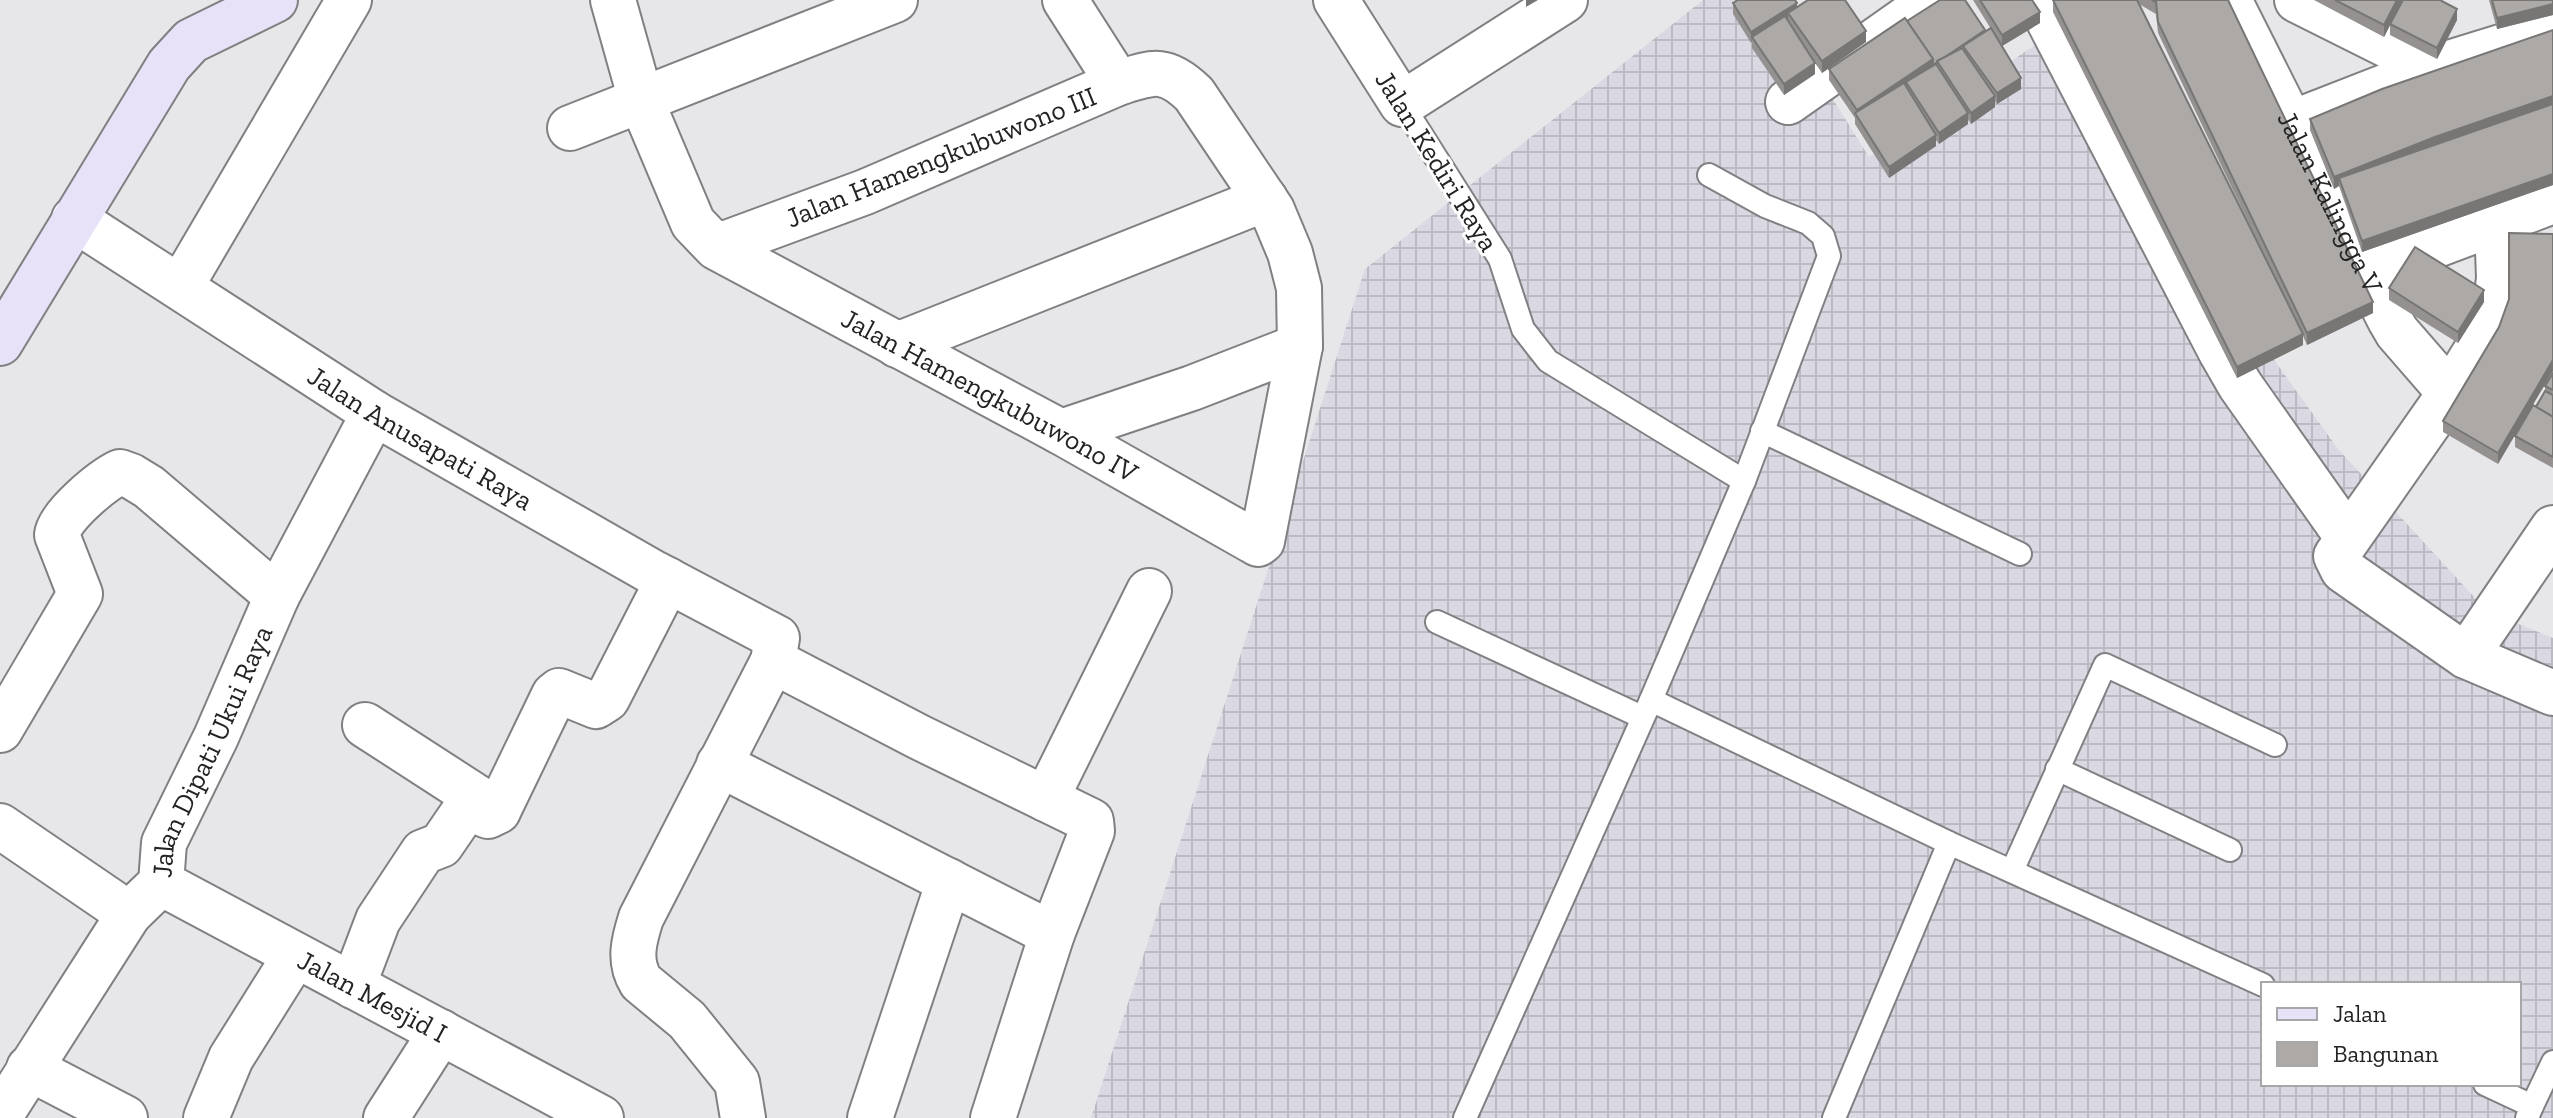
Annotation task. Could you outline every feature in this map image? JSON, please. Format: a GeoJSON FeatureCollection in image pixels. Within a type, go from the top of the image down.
{"type":"FeatureCollection","features":[{"type":"Feature","properties":{"kind":"street"},"geometry":{"type":"LineString","coordinates":[[0,343],[169,65],[191,41],[275,0]]}},
{"type":"Feature","properties":{"kind":"street"},"geometry":{"type":"LineString","coordinates":[[181,286],[349,0]]}},
{"type":"Feature","properties":{"kind":"street"},"geometry":{"type":"LineString","coordinates":[[613,0],[641,100],[693,223],[716,247]]}},
{"type":"Feature","properties":{"kind":"street"},"geometry":{"type":"LineString","coordinates":[[570,128],[895,0]]}},
{"type":"Feature","properties":{"kind":"street"},"geometry":{"type":"LineString","coordinates":[[1065,0],[1118,83]]}},
{"type":"Feature","properties":{"kind":"street","name":"Jalan Kediri Raya"},"geometry":{"type":"LineString","coordinates":[[1336,0],[1402,104]]}},
{"type":"Feature","properties":{"kind":"street"},"geometry":{"type":"LineString","coordinates":[[1402,104],[1565,0]]}},
{"type":"Feature","properties":{"kind":"street"},"geometry":{"type":"LineString","coordinates":[[2038,0],[2240,385],[2348,538]]}},
{"type":"Feature","properties":{"kind":"street","name":"Jalan Kalingga V"},"geometry":{"type":"LineString","coordinates":[[2229,0],[2397,332],[2450,393]]}},
{"type":"Feature","properties":{"kind":"street"},"geometry":{"type":"LineString","coordinates":[[2297,0],[2433,68]]}},
{"type":"Feature","properties":{"kind":"street"},"geometry":{"type":"LineString","coordinates":[[1788,102],[1909,7]]}},
{"type":"Feature","properties":{"kind":"street"},"geometry":{"type":"LineString","coordinates":[[2292,123],[2433,68],[2553,31]]}},
{"type":"Feature","properties":{"kind":"street","name":"Jalan Hamengkubuwono III"},"geometry":{"type":"LineString","coordinates":[[716,247],[865,192],[1118,83],[1145,75],[1168,75],[1179,79],[1194,94],[1265,199]]}},
{"type":"Feature","properties":{"kind":"street"},"geometry":{"type":"LineString","coordinates":[[897,345],[1265,199],[1290,253],[1299,288],[1300,346],[1192,388],[1061,432]]}},
{"type":"Feature","properties":{"kind":"street"},"geometry":{"type":"LineString","coordinates":[[2365,272],[2553,201]]}},
{"type":"Feature","properties":{"kind":"street","name":"Jalan Anusapati Raya"},"geometry":{"type":"LineString","coordinates":[[74,219],[374,413],[668,580],[775,650],[919,737],[1091,821],[1092,831],[1052,934]]}},
{"type":"Feature","properties":{"kind":"street"},"geometry":{"type":"LineString","coordinates":[[2497,223],[2499,278],[2495,311],[2485,336],[2450,393],[2336,556],[2343,570],[2466,656],[2553,693]]}},
{"type":"Feature","properties":{"kind":"street","name":"Jalan Hamengkubuwono IV"},"geometry":{"type":"LineString","coordinates":[[716,247],[1061,432],[1255,542],[1262,541],[1300,346]]}},
{"type":"Feature","properties":{"kind":"street","name":"Jalan Dipati Ukui Raya"},"geometry":{"type":"LineString","coordinates":[[0,1116],[129,914],[161,883],[164,843],[216,737],[277,596],[374,413]]}},
{"type":"Feature","properties":{"kind":"street"},"geometry":{"type":"LineString","coordinates":[[0,730],[80,594],[57,535],[58,529],[111,476],[120,472],[149,487],[277,596]]}},
{"type":"Feature","properties":{"kind":"street"},"geometry":{"type":"LineString","coordinates":[[2466,656],[2553,528]]}},
{"type":"Feature","properties":{"kind":"street"},"geometry":{"type":"LineString","coordinates":[[353,986],[378,920],[423,852],[441,845],[467,807],[488,816],[498,811],[550,699],[559,691],[596,706],[607,699],[668,580]]}},
{"type":"Feature","properties":{"kind":"street"},"geometry":{"type":"LineString","coordinates":[[1046,799],[1149,591]]}},
{"type":"Feature","properties":{"kind":"street"},"geometry":{"type":"LineString","coordinates":[[743,1118],[737,1082],[687,1020],[641,982],[636,974],[633,955],[641,918],[775,650]]}},
{"type":"Feature","properties":{"kind":"street"},"geometry":{"type":"LineString","coordinates":[[365,725],[498,811]]}},
{"type":"Feature","properties":{"kind":"street"},"geometry":{"type":"LineString","coordinates":[[719,764],[1052,934],[993,1118]]}},
{"type":"Feature","properties":{"kind":"street"},"geometry":{"type":"LineString","coordinates":[[0,826],[129,914]]}},
{"type":"Feature","properties":{"kind":"street"},"geometry":{"type":"LineString","coordinates":[[870,1118],[949,881]]}},
{"type":"Feature","properties":{"kind":"street","name":"Jalan Mesjid I"},"geometry":{"type":"LineString","coordinates":[[161,883],[441,1032],[572,1112]]}},
{"type":"Feature","properties":{"kind":"street"},"geometry":{"type":"LineString","coordinates":[[206,1118],[231,1058],[295,956]]}},
{"type":"Feature","properties":{"kind":"street"},"geometry":{"type":"LineString","coordinates":[[386,1118],[441,1032]]}},
{"type":"Feature","properties":{"kind":"street"},"geometry":{"type":"LineString","coordinates":[[29,1068],[125,1118]]}},
{"type":"Feature","properties":{"kind":"lane","name":"Jalan Kediri Raya"},"geometry":{"type":"LineString","coordinates":[[1402,104],[1500,259],[1523,329],[1548,361],[1744,481]]}},
{"type":"Feature","properties":{"kind":"lane"},"geometry":{"type":"LineString","coordinates":[[1465,1118],[1744,481],[1829,256],[1823,236],[1808,223],[1765,206],[1709,175]]}},
{"type":"Feature","properties":{"kind":"lane"},"geometry":{"type":"LineString","coordinates":[[1762,431],[2020,554]]}},
{"type":"Feature","properties":{"kind":"lane"},"geometry":{"type":"LineString","coordinates":[[1437,622],[1646,709],[2261,984]]}},
{"type":"Feature","properties":{"kind":"lane"},"geometry":{"type":"LineString","coordinates":[[2012,871],[2105,665],[2275,745]]}},
{"type":"Feature","properties":{"kind":"lane"},"geometry":{"type":"LineString","coordinates":[[2057,769],[2230,850]]}},
{"type":"Feature","properties":{"kind":"lane"},"geometry":{"type":"LineString","coordinates":[[1834,1118],[1949,843]]}},
{"type":"Feature","properties":{"kind":"lane"},"geometry":{"type":"LineString","coordinates":[[2488,1086],[2530,1112],[2553,1062]]}},
{"type":"Feature","properties":{"kind":"shaded area"},"geometry":{"type":"Polygon","coordinates":[[[1703,0],[1771,0],[1869,157],[2044,39],[2338,449],[2487,611],[2553,638],[2553,1118],[1091,1118],[1365,269],[1703,0]]]}},
{"type":"Feature","properties":{"kind":"building"},"geometry":{"type":"Polygon","coordinates":[[[1738,0],[1795,0],[1797,3],[1751,32],[1733,3],[1738,0]]]}},
{"type":"Feature","properties":{"kind":"building"},"geometry":{"type":"Polygon","coordinates":[[[1808,0],[1845,0],[1866,31],[1822,61],[1788,13],[1808,0]]]}},
{"type":"Feature","properties":{"kind":"building"},"geometry":{"type":"Polygon","coordinates":[[[1940,0],[1965,0],[1985,30],[1933,65],[1933,59],[1907,21],[1940,0]]]}},
{"type":"Feature","properties":{"kind":"building"},"geometry":{"type":"Polygon","coordinates":[[[1980,0],[2032,0],[2040,12],[2002,35],[1980,0]]]}},
{"type":"Feature","properties":{"kind":"building"},"geometry":{"type":"Polygon","coordinates":[[[2053,0],[2137,0],[2303,334],[2237,367],[2053,0]]]}},
{"type":"Feature","properties":{"kind":"building"},"geometry":{"type":"Polygon","coordinates":[[[2152,0],[2228,0],[2373,302],[2307,333],[2158,22],[2156,2],[2152,0]]]}},
{"type":"Feature","properties":{"kind":"building"},"geometry":{"type":"Polygon","coordinates":[[[2335,0],[2397,0],[2384,25],[2335,0]]]}},
{"type":"Feature","properties":{"kind":"building"},"geometry":{"type":"Polygon","coordinates":[[[2403,0],[2440,0],[2457,9],[2437,48],[2390,24],[2403,0]]]}},
{"type":"Feature","properties":{"kind":"building"},"geometry":{"type":"Polygon","coordinates":[[[2492,0],[2553,0],[2553,4],[2497,18],[2492,0]]]}},
{"type":"Feature","properties":{"kind":"building"},"geometry":{"type":"Polygon","coordinates":[[[1785,16],[1815,63],[1784,84],[1752,37],[1785,16]]]}},
{"type":"Feature","properties":{"kind":"building"},"geometry":{"type":"Polygon","coordinates":[[[1905,18],[1933,59],[1857,110],[1829,69],[1905,18]]]}},
{"type":"Feature","properties":{"kind":"building"},"geometry":{"type":"Polygon","coordinates":[[[1991,28],[2021,78],[1997,93],[1963,46],[1991,28]]]}},
{"type":"Feature","properties":{"kind":"building"},"geometry":{"type":"Polygon","coordinates":[[[2553,30],[2553,96],[2435,137],[2334,177],[2310,119],[2382,89],[2553,30]]]}},
{"type":"Feature","properties":{"kind":"building"},"geometry":{"type":"Polygon","coordinates":[[[1962,48],[1995,96],[1971,113],[1937,61],[1962,48]]]}},
{"type":"Feature","properties":{"kind":"building"},"geometry":{"type":"Polygon","coordinates":[[[1936,64],[1968,113],[1939,133],[1906,82],[1936,64]]]}},
{"type":"Feature","properties":{"kind":"building"},"geometry":{"type":"Polygon","coordinates":[[[1904,83],[1936,135],[1889,167],[1855,113],[1904,83]]]}},
{"type":"Feature","properties":{"kind":"building"},"geometry":{"type":"Polygon","coordinates":[[[2553,104],[2553,174],[2362,241],[2339,178],[2553,104]]]}},
{"type":"Feature","properties":{"kind":"building"},"geometry":{"type":"Polygon","coordinates":[[[2509,233],[2553,234],[2553,360],[2498,453],[2443,421],[2499,327],[2509,299],[2509,233]]]}},
{"type":"Feature","properties":{"kind":"building"},"geometry":{"type":"Polygon","coordinates":[[[2415,247],[2484,290],[2458,332],[2389,288],[2415,247]]]}},
{"type":"Feature","properties":{"kind":"building"},"geometry":{"type":"Polygon","coordinates":[[[2553,373],[2553,390],[2545,386],[2553,373]]]}},
{"type":"Feature","properties":{"kind":"building"},"geometry":{"type":"Polygon","coordinates":[[[2545,391],[2553,395],[2553,417],[2536,407],[2545,391]]]}},
{"type":"Feature","properties":{"kind":"building"},"geometry":{"type":"Polygon","coordinates":[[[2533,405],[2553,417],[2553,457],[2515,436],[2533,405]]]}}]}
